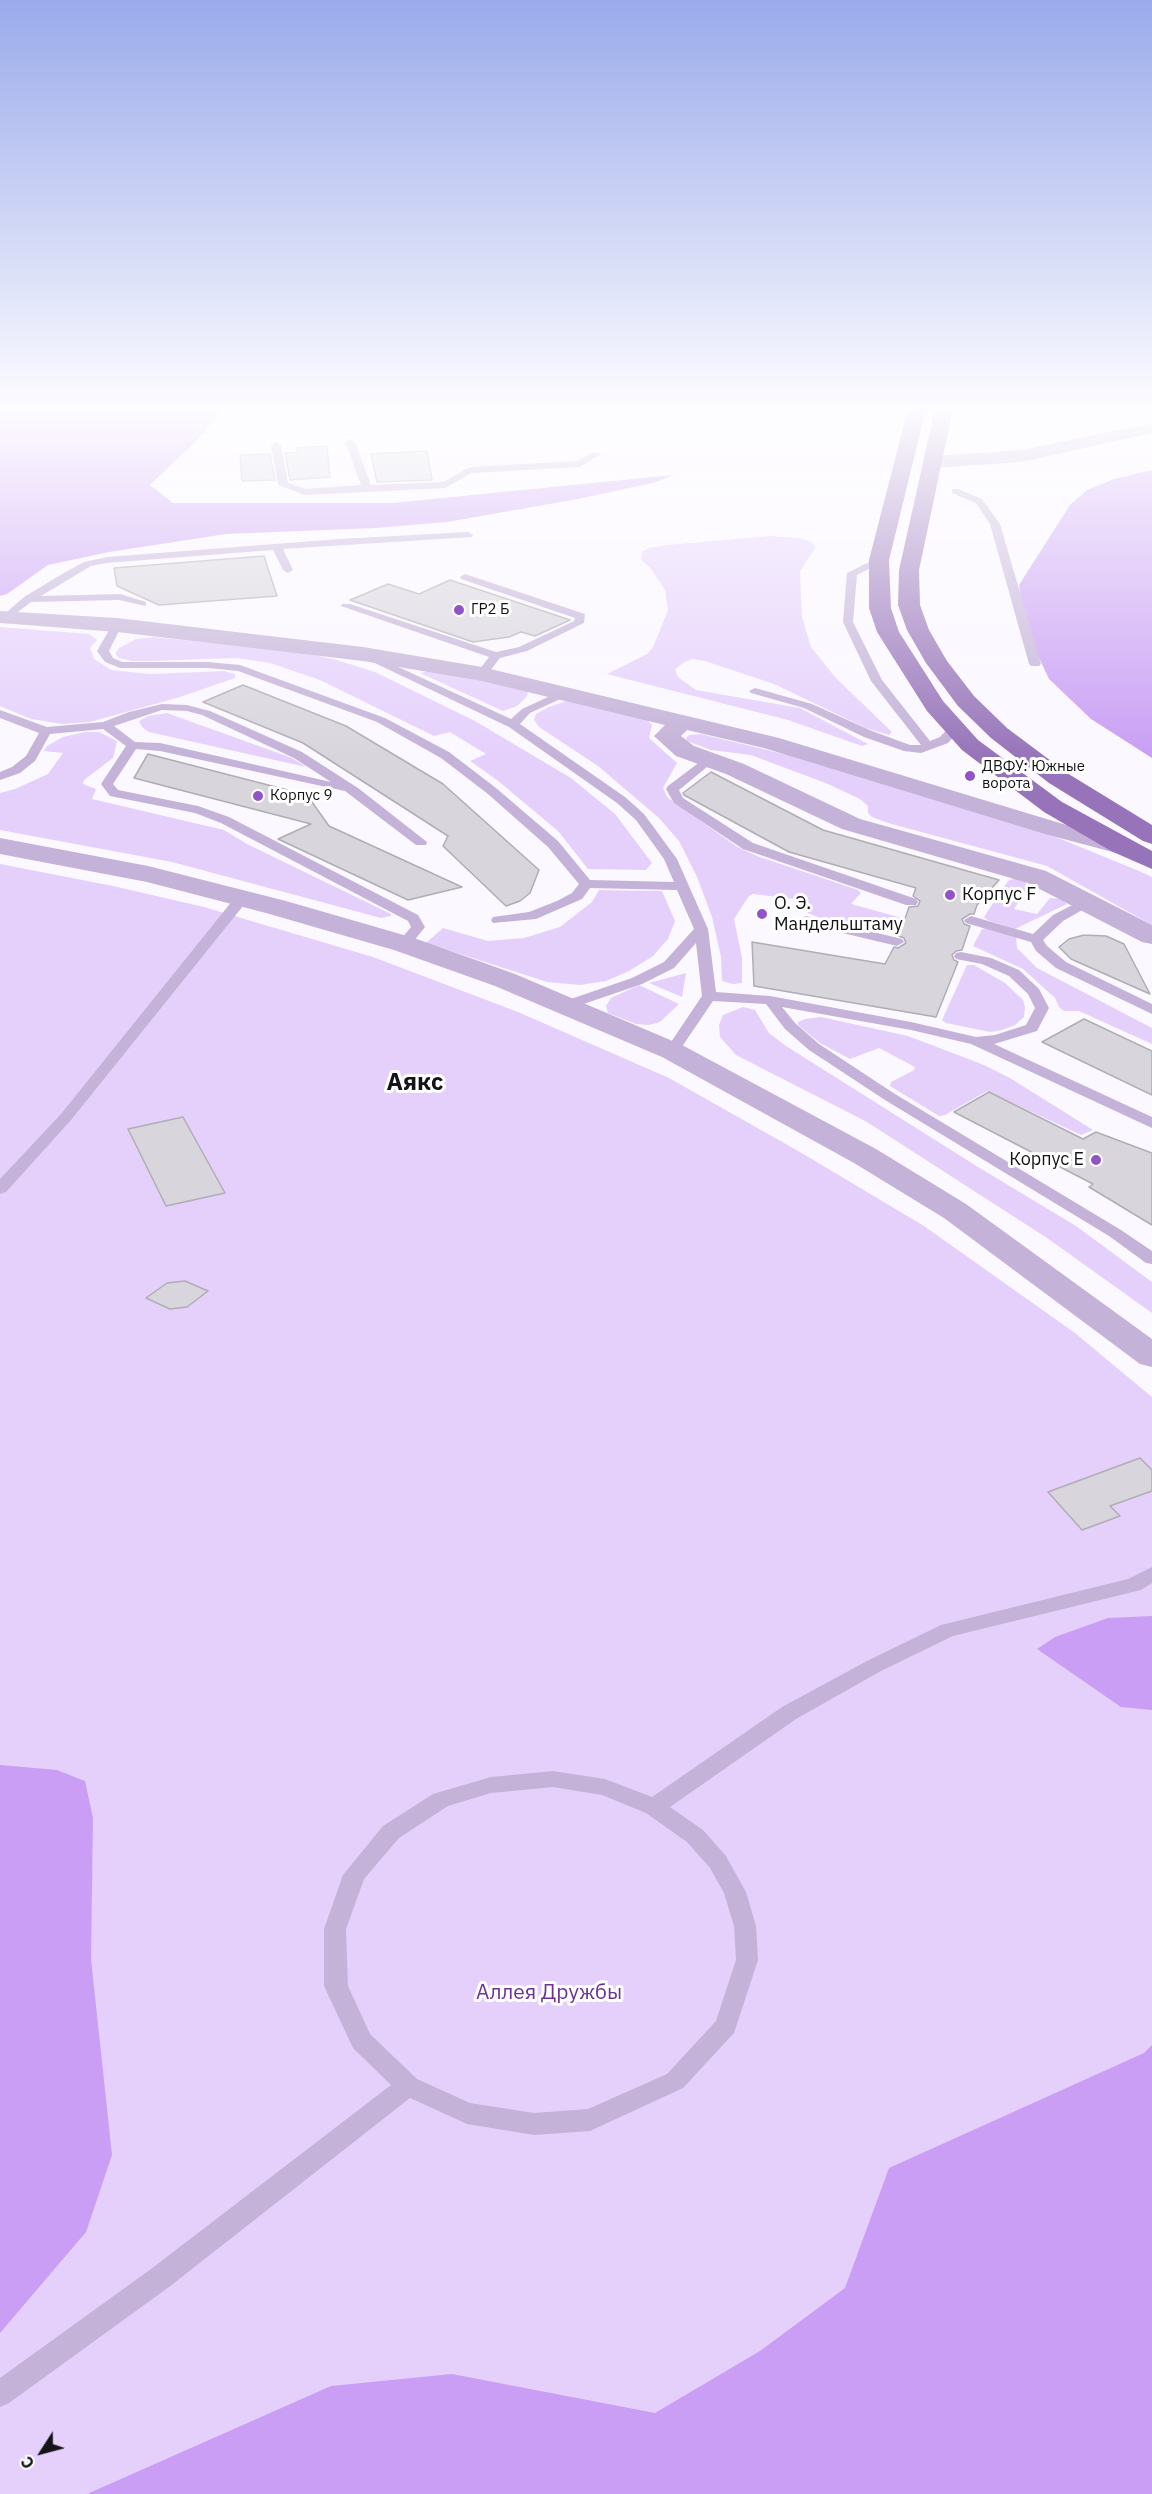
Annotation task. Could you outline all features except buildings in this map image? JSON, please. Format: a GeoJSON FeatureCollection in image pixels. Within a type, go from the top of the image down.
{"type":"FeatureCollection","features":[{"type":"Feature","properties":{"kind":"main road"},"geometry":{"type":"LineString","coordinates":[[887,525],[879,560],[880,608],[888,632],[935,706],[970,745],[1053,807],[1120,846],[1152,861]]}},
{"type":"Feature","properties":{"kind":"main road"},"geometry":{"type":"LineString","coordinates":[[919,525],[909,570],[909,605],[918,630],[937,663],[966,701],[999,733],[1058,778],[1152,836]]}},
{"type":"Feature","properties":{"kind":"street"},"geometry":{"type":"LineString","coordinates":[[2,617],[117,625],[363,654],[489,665],[565,693],[771,743],[1054,829],[1120,846]]}},
{"type":"Feature","properties":{"kind":"street"},"geometry":{"type":"LineString","coordinates":[[684,721],[666,736],[686,751],[735,769],[852,824],[1037,876],[1152,936]]}},
{"type":"Feature","properties":{"kind":"street"},"geometry":{"type":"LineString","coordinates":[[0,846],[148,874],[404,944],[567,1005],[672,1051],[865,1156],[955,1211],[1152,1356]]}},
{"type":"Feature","properties":{"kind":"lane"},"geometry":{"type":"LineString","coordinates":[[995,525],[1035,664]]}},
{"type":"Feature","properties":{"kind":"lane"},"geometry":{"type":"LineString","coordinates":[[2,617],[88,564],[107,560],[339,542],[468,536]]}},
{"type":"Feature","properties":{"kind":"lane"},"geometry":{"type":"LineString","coordinates":[[277,548],[288,570]]}},
{"type":"Feature","properties":{"kind":"lane"},"geometry":{"type":"LineString","coordinates":[[879,560],[852,573],[848,622],[877,681],[928,746]]}},
{"type":"Feature","properties":{"kind":"lane"},"geometry":{"type":"LineString","coordinates":[[346,606],[489,665],[579,623],[580,616],[465,577]]}},
{"type":"Feature","properties":{"kind":"lane"},"geometry":{"type":"LineString","coordinates":[[28,599],[120,597],[142,604]]}},
{"type":"Feature","properties":{"kind":"lane"},"geometry":{"type":"LineString","coordinates":[[117,625],[103,651],[109,660],[120,665],[208,665],[240,668],[381,720],[446,755],[492,790],[553,844],[586,884],[682,886]]}},
{"type":"Feature","properties":{"kind":"lane"},"geometry":{"type":"LineString","coordinates":[[363,654],[513,724],[612,793],[640,817],[670,859],[701,929],[709,996],[672,1051]]}},
{"type":"Feature","properties":{"kind":"lane"},"geometry":{"type":"LineString","coordinates":[[755,692],[808,706],[868,734],[908,748],[921,749],[944,740],[955,728]]}},
{"type":"Feature","properties":{"kind":"lane"},"geometry":{"type":"LineString","coordinates":[[513,724],[526,711],[565,693]]}},
{"type":"Feature","properties":{"kind":"lane"},"geometry":{"type":"LineString","coordinates":[[0,714],[46,732],[105,725],[149,709],[187,708],[206,713],[298,754],[354,790],[421,842]]}},
{"type":"Feature","properties":{"kind":"lane"},"geometry":{"type":"LineString","coordinates":[[105,725],[132,745],[160,747],[354,790]]}},
{"type":"Feature","properties":{"kind":"lane"},"geometry":{"type":"LineString","coordinates":[[0,776],[16,770],[31,758],[46,732]]}},
{"type":"Feature","properties":{"kind":"lane"},"geometry":{"type":"LineString","coordinates":[[132,745],[107,784],[114,793],[198,810],[225,820],[413,918],[418,927],[404,944]]}},
{"type":"Feature","properties":{"kind":"lane"},"geometry":{"type":"LineString","coordinates":[[709,759],[672,789],[678,800],[748,846],[911,902]]}},
{"type":"Feature","properties":{"kind":"lane"},"geometry":{"type":"LineString","coordinates":[[498,921],[531,916],[562,904],[577,896],[586,884]]}},
{"type":"Feature","properties":{"kind":"lane"},"geometry":{"type":"LineString","coordinates":[[0,1190],[66,1117],[242,898]]}},
{"type":"Feature","properties":{"kind":"lane"},"geometry":{"type":"LineString","coordinates":[[1036,939],[1058,918],[1086,902]]}},
{"type":"Feature","properties":{"kind":"lane"},"geometry":{"type":"LineString","coordinates":[[806,920],[897,942]]}},
{"type":"Feature","properties":{"kind":"lane"},"geometry":{"type":"LineString","coordinates":[[972,920],[1036,939],[1041,948],[1061,965],[1152,1010]]}},
{"type":"Feature","properties":{"kind":"lane"},"geometry":{"type":"LineString","coordinates":[[567,1005],[638,981],[669,965],[701,929]]}},
{"type":"Feature","properties":{"kind":"lane"},"geometry":{"type":"LineString","coordinates":[[961,956],[986,961],[1014,973],[1034,992],[1041,1008],[1032,1028],[997,1039],[976,1041]]}},
{"type":"Feature","properties":{"kind":"lane"},"geometry":{"type":"LineString","coordinates":[[709,996],[770,1000],[911,1026],[976,1041],[1152,1123]]}},
{"type":"Feature","properties":{"kind":"lane"},"geometry":{"type":"LineString","coordinates":[[770,1000],[790,1026],[814,1047],[890,1097],[1115,1233],[1152,1259]]}},
{"type":"Feature","properties":{"kind":"lane"},"geometry":{"type":"LineString","coordinates":[[654,1806],[789,1713],[874,1666],[948,1630],[1134,1585],[1152,1574]]}},
{"type":"Feature","properties":{"kind":"lane"},"geometry":{"type":"LineString","coordinates":[[553,1779],[605,1787],[654,1806],[695,1836],[718,1862],[735,1892],[745,1926],[747,1960],[726,2026],[675,2081],[590,2120],[534,2124],[467,2113],[408,2086],[362,2041],[336,1986],[335,1929],[354,1875],[391,1832],[441,1800],[491,1785],[553,1779]]}},
{"type":"Feature","properties":{"kind":"lane"},"geometry":{"type":"LineString","coordinates":[[0,2394],[160,2278],[408,2086]]}},
{"type":"Feature","properties":{"kind":"green space"},"geometry":{"type":"Polygon","coordinates":[[[769,536],[801,538],[816,547],[800,571],[802,617],[811,647],[835,677],[892,732],[889,735],[866,728],[774,684],[705,661],[692,659],[683,663],[675,669],[678,677],[696,690],[800,708],[868,744],[862,746],[788,720],[607,674],[647,654],[653,647],[668,610],[665,590],[641,559],[642,552],[649,548],[668,545],[769,536]]]}},
{"type":"Feature","properties":{"kind":"green space"},"geometry":{"type":"Polygon","coordinates":[[[0,627],[89,634],[97,640],[90,648],[94,659],[111,670],[150,674],[224,671],[235,674],[235,678],[180,697],[90,722],[62,724],[31,719],[0,706],[0,627]]]}},
{"type":"Feature","properties":{"kind":"green space"},"geometry":{"type":"Polygon","coordinates":[[[154,637],[301,652],[375,672],[475,721],[571,778],[615,814],[652,863],[646,870],[588,869],[558,831],[497,780],[470,761],[486,754],[450,732],[434,736],[320,680],[270,663],[236,658],[132,661],[119,658],[115,654],[119,648],[136,639],[154,637]]]}},
{"type":"Feature","properties":{"kind":"green space"},"geometry":{"type":"Polygon","coordinates":[[[429,671],[477,679],[528,692],[517,706],[503,711],[420,673],[429,671]]]}},
{"type":"Feature","properties":{"kind":"green space"},"geometry":{"type":"Polygon","coordinates":[[[566,701],[582,702],[647,720],[652,725],[649,738],[677,763],[663,788],[667,797],[736,846],[757,856],[858,890],[861,893],[851,904],[902,918],[896,933],[822,919],[808,913],[804,903],[794,899],[753,894],[749,896],[734,919],[742,958],[742,983],[733,984],[722,981],[721,957],[712,917],[697,877],[679,841],[659,818],[598,766],[539,727],[534,720],[536,714],[566,701]]]}},
{"type":"Feature","properties":{"kind":"green space"},"geometry":{"type":"Polygon","coordinates":[[[167,713],[292,758],[306,767],[149,732],[142,727],[139,721],[148,716],[167,713]]]}},
{"type":"Feature","properties":{"kind":"green space"},"geometry":{"type":"Polygon","coordinates":[[[85,732],[99,732],[117,741],[113,758],[84,780],[83,784],[96,789],[92,799],[224,830],[247,844],[391,916],[381,918],[172,862],[0,830],[0,793],[15,789],[48,774],[63,753],[44,751],[47,746],[63,737],[85,732]]]}},
{"type":"Feature","properties":{"kind":"green space"},"geometry":{"type":"Polygon","coordinates":[[[701,734],[796,757],[1019,822],[1139,871],[1152,877],[1152,925],[1047,866],[888,823],[872,817],[868,813],[868,806],[860,799],[828,784],[751,755],[711,750],[687,741],[686,738],[689,735],[701,734]]]}},
{"type":"Feature","properties":{"kind":"green space","name":"Аллея Дружбы"},"geometry":{"type":"Polygon","coordinates":[[[0,864],[204,907],[373,957],[518,1012],[669,1078],[924,1226],[1075,1333],[1152,1397],[1152,2494],[0,2494],[0,864]]]}},
{"type":"Feature","properties":{"kind":"green space"},"geometry":{"type":"Polygon","coordinates":[[[1017,877],[1025,879],[1027,889],[1014,909],[1037,914],[1050,898],[1061,899],[1067,904],[1015,929],[987,920],[984,917],[1008,881],[1017,877]]]}},
{"type":"Feature","properties":{"kind":"green space"},"geometry":{"type":"Polygon","coordinates":[[[599,890],[662,891],[675,921],[668,939],[653,956],[629,971],[606,981],[580,985],[547,982],[426,943],[443,928],[488,941],[524,938],[560,927],[592,902],[599,890]]]}},
{"type":"Feature","properties":{"kind":"green space"},"geometry":{"type":"Polygon","coordinates":[[[990,927],[1016,935],[1017,948],[1037,968],[1152,1028],[1152,1044],[1079,1011],[1064,1011],[1059,1007],[1055,998],[1023,969],[973,946],[982,929],[990,927]]]}},
{"type":"Feature","properties":{"kind":"green space"},"geometry":{"type":"Polygon","coordinates":[[[967,965],[974,965],[1005,983],[1023,1000],[1024,1017],[1015,1025],[990,1032],[946,1023],[942,1020],[967,965]]]}},
{"type":"Feature","properties":{"kind":"green space"},"geometry":{"type":"Polygon","coordinates":[[[686,973],[682,997],[649,983],[686,973]]]}},
{"type":"Feature","properties":{"kind":"green space"},"geometry":{"type":"Polygon","coordinates":[[[639,985],[679,1004],[660,1022],[649,1025],[636,1024],[608,1013],[606,1006],[611,998],[639,985]]]}},
{"type":"Feature","properties":{"kind":"green space"},"geometry":{"type":"Polygon","coordinates":[[[743,1007],[755,1010],[769,1033],[786,1046],[1076,1226],[1152,1282],[1152,1313],[1047,1238],[867,1122],[736,1055],[720,1037],[719,1025],[723,1015],[743,1007]]]}},
{"type":"Feature","properties":{"kind":"green space"},"geometry":{"type":"Polygon","coordinates":[[[821,1017],[908,1036],[984,1065],[1010,1078],[1093,1130],[1081,1135],[987,1091],[945,1115],[939,1116],[890,1086],[891,1082],[914,1070],[915,1067],[879,1048],[850,1059],[820,1043],[798,1025],[798,1022],[805,1019],[821,1017]]]}},
{"type":"Feature","properties":{"kind":"shaded area"},"geometry":{"type":"Polygon","coordinates":[[[0,525],[407,525],[226,534],[109,552],[48,565],[7,594],[0,596],[0,525]]]}},
{"type":"Feature","properties":{"kind":"shaded area"},"geometry":{"type":"Polygon","coordinates":[[[1057,525],[1152,525],[1152,758],[1091,719],[1049,679],[1025,628],[1019,585],[1057,525]]]}},
{"type":"Feature","properties":{"kind":"shaded area"},"geometry":{"type":"Polygon","coordinates":[[[1152,1616],[1152,1710],[1121,1707],[1037,1649],[1055,1637],[1108,1618],[1152,1616]]]}},
{"type":"Feature","properties":{"kind":"shaded area"},"geometry":{"type":"Polygon","coordinates":[[[0,1765],[57,1770],[85,1781],[93,1818],[91,1959],[112,2155],[86,2232],[0,2333],[0,1765]]]}},
{"type":"Feature","properties":{"kind":"shaded area"},"geometry":{"type":"Polygon","coordinates":[[[1152,2045],[1152,2494],[87,2494],[331,2386],[452,2374],[655,2413],[760,2351],[845,2288],[889,2168],[1144,2053],[1152,2045]]]}},
{"type":"Feature","properties":{"kind":"place","name":"ГР2 Б"},"geometry":{"type":"Point","coordinates":[459,610]}},
{"type":"Feature","properties":{"kind":"place","name":"ДВФУ: Южные ворота"},"geometry":{"type":"Point","coordinates":[970,776]}},
{"type":"Feature","properties":{"kind":"place","name":"Корпус 9"},"geometry":{"type":"Point","coordinates":[258,796]}},
{"type":"Feature","properties":{"kind":"place","name":"Корпус F"},"geometry":{"type":"Point","coordinates":[950,895]}},
{"type":"Feature","properties":{"kind":"place","name":"О. Э. Мандельштаму"},"geometry":{"type":"Point","coordinates":[762,914]}},
{"type":"Feature","properties":{"kind":"place","name":"Корпус E"},"geometry":{"type":"Point","coordinates":[1096,1160]}},
{"type":"Feature","properties":{"kind":"district","name":"Аякс"},"geometry":{"type":"Point","coordinates":[415,1083]}}]}
